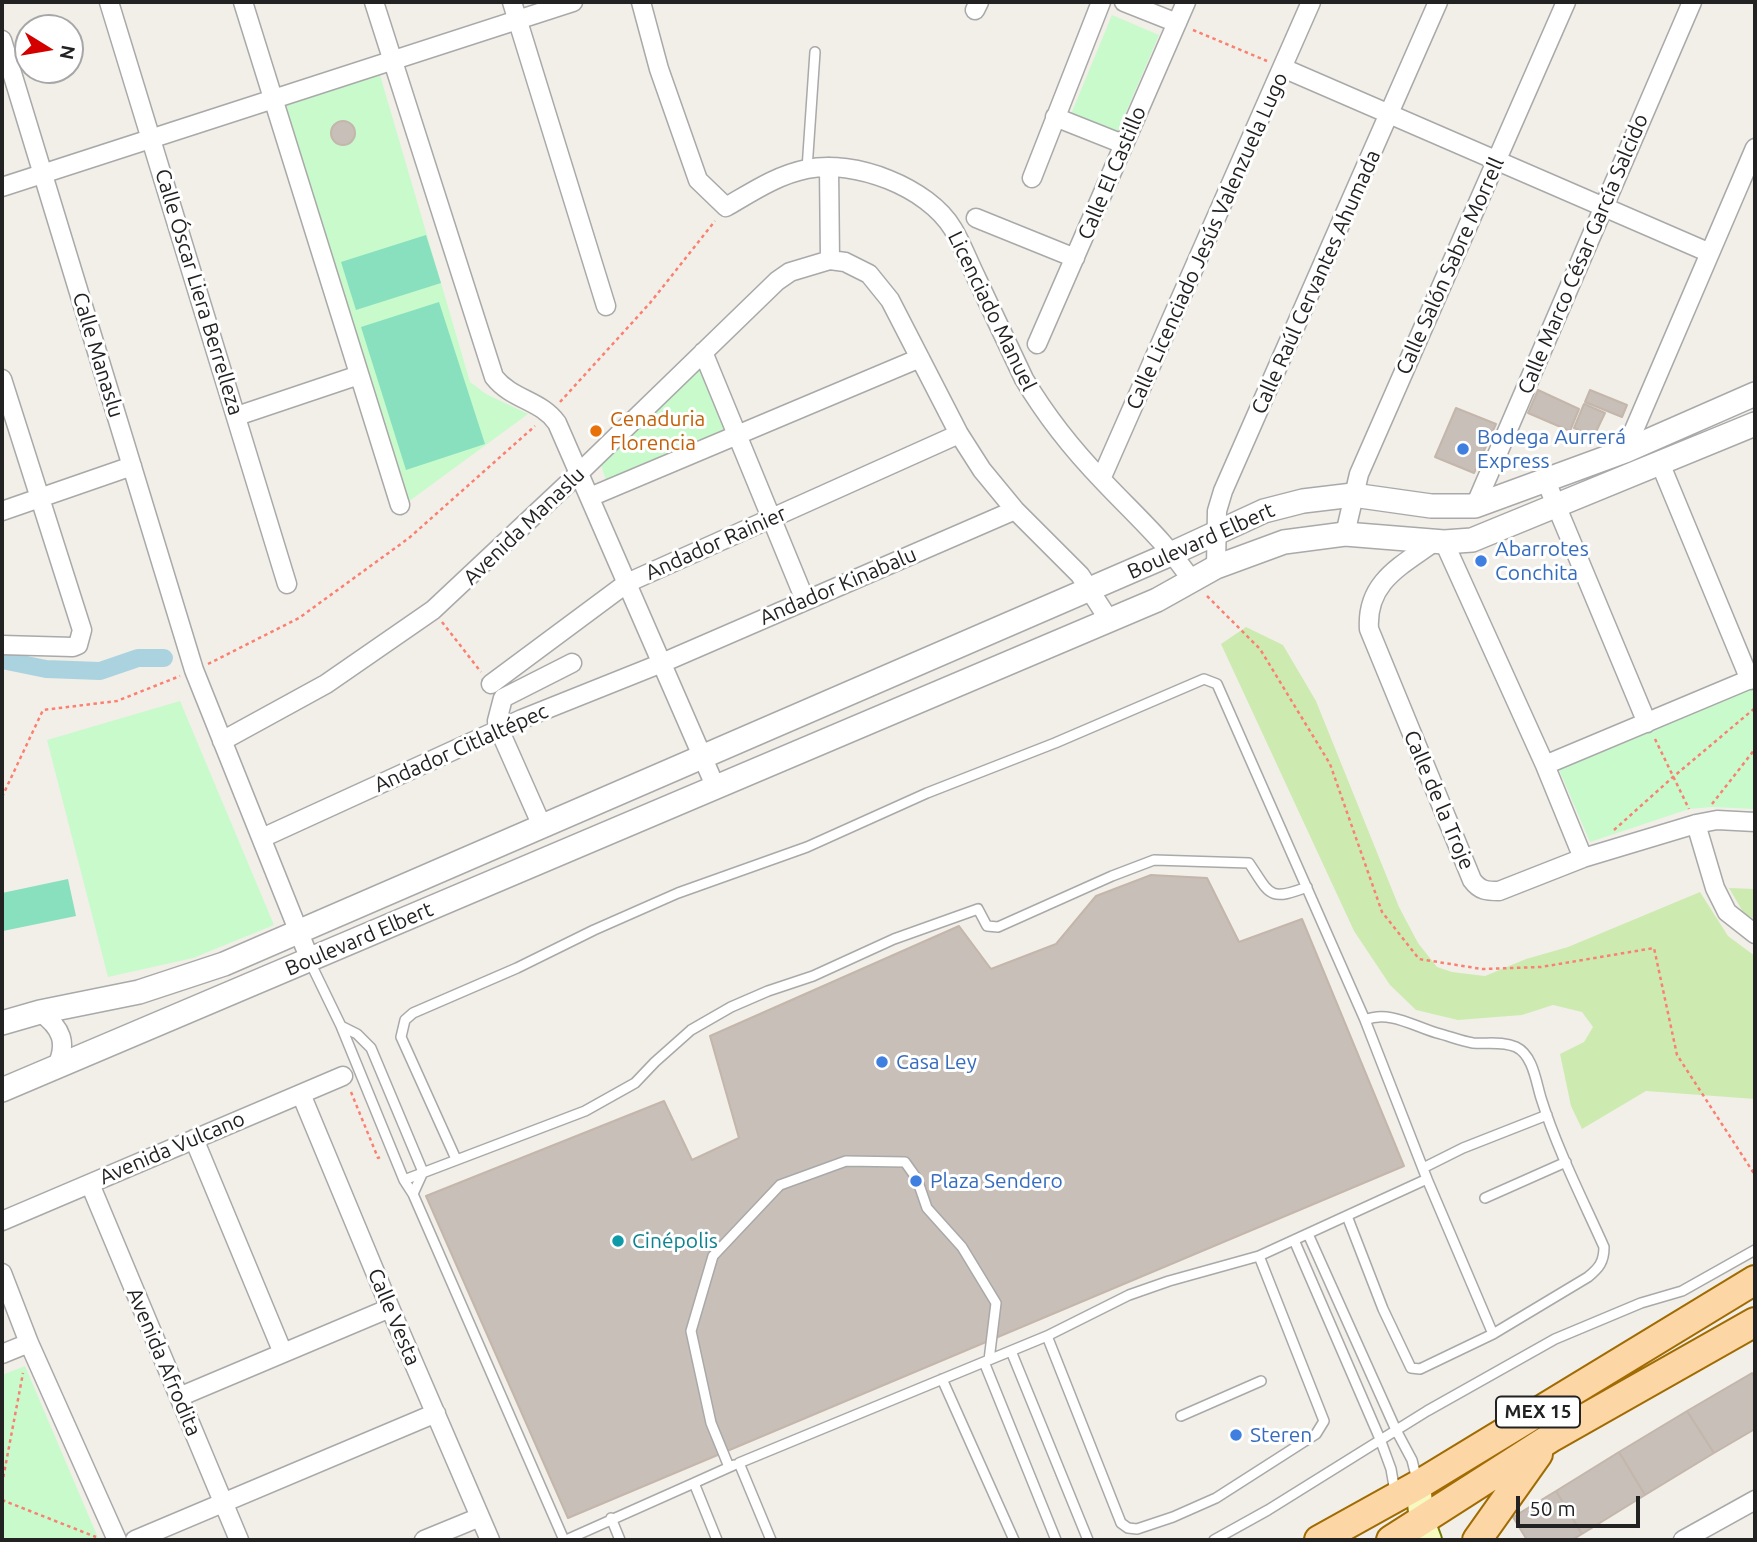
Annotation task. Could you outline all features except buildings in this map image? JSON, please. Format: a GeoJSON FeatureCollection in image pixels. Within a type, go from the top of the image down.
{"type":"FeatureCollection","features":[{"type":"Feature","properties":{"kind":"main road","name":"MEX 15"},"geometry":{"type":"LineString","coordinates":[[1319,1540],[1407,1491],[1755,1280]]}},
{"type":"Feature","properties":{"kind":"main road","name":"MEX 15"},"geometry":{"type":"LineString","coordinates":[[1393,1540],[1426,1531],[1552,1437],[1755,1322]]}},
{"type":"Feature","properties":{"kind":"main road"},"geometry":{"type":"LineString","coordinates":[[1477,1540],[1552,1437]]}},
{"type":"Feature","properties":{"kind":"main road"},"geometry":{"type":"LineString","coordinates":[[1407,1491],[1426,1531]]}},
{"type":"Feature","properties":{"kind":"main road"},"geometry":{"type":"LineString","coordinates":[[1393,1540],[1407,1491]]}},
{"type":"Feature","properties":{"kind":"street","name":"Calle Óscar Liera Berrelleza"},"geometry":{"type":"LineString","coordinates":[[109,2],[287,584]]}},
{"type":"Feature","properties":{"kind":"street"},"geometry":{"type":"LineString","coordinates":[[243,2],[400,505]]}},
{"type":"Feature","properties":{"kind":"street"},"geometry":{"type":"LineString","coordinates":[[374,2],[494,377],[511,394],[550,413],[557,423],[716,788]]}},
{"type":"Feature","properties":{"kind":"street"},"geometry":{"type":"LineString","coordinates":[[512,2],[606,306]]}},
{"type":"Feature","properties":{"kind":"street"},"geometry":{"type":"LineString","coordinates":[[2,187],[573,2]]}},
{"type":"Feature","properties":{"kind":"street"},"geometry":{"type":"LineString","coordinates":[[641,2],[659,69],[698,180],[726,207]]}},
{"type":"Feature","properties":{"kind":"street"},"geometry":{"type":"LineString","coordinates":[[1032,178],[1101,2]]}},
{"type":"Feature","properties":{"kind":"street"},"geometry":{"type":"LineString","coordinates":[[1124,2],[1177,23]]}},
{"type":"Feature","properties":{"kind":"street","name":"Calle El Castillo"},"geometry":{"type":"LineString","coordinates":[[1037,344],[1186,2]]}},
{"type":"Feature","properties":{"kind":"street","name":"Calle Licenciado Jesús Valenzuela Lugo"},"geometry":{"type":"LineString","coordinates":[[1101,479],[1311,2]]}},
{"type":"Feature","properties":{"kind":"street","name":"Calle Raúl Cervantes Ahumada"},"geometry":{"type":"LineString","coordinates":[[1216,566],[1217,511],[1223,491],[1438,2]]}},
{"type":"Feature","properties":{"kind":"street","name":"Calle Salón Sabre Morrell"},"geometry":{"type":"LineString","coordinates":[[1345,534],[1359,474],[1566,2]]}},
{"type":"Feature","properties":{"kind":"street","name":"Calle Marco César García Salcido"},"geometry":{"type":"LineString","coordinates":[[1475,506],[1692,2]]}},
{"type":"Feature","properties":{"kind":"street","name":"Calle Manaslu"},"geometry":{"type":"LineString","coordinates":[[2,40],[194,670],[310,960]]}},
{"type":"Feature","properties":{"kind":"street"},"geometry":{"type":"LineString","coordinates":[[1283,68],[1710,253]]}},
{"type":"Feature","properties":{"kind":"street"},"geometry":{"type":"LineString","coordinates":[[1055,117],[1124,144]]}},
{"type":"Feature","properties":{"kind":"street"},"geometry":{"type":"LineString","coordinates":[[1625,450],[1755,148]]}},
{"type":"Feature","properties":{"kind":"street"},"geometry":{"type":"LineString","coordinates":[[829,167],[830,260],[845,261],[869,274],[890,300],[959,434],[982,470],[1015,510],[1080,575],[1109,620]]}},
{"type":"Feature","properties":{"kind":"street","name":"Licenciado Manuel"},"geometry":{"type":"LineString","coordinates":[[726,207],[771,181],[807,169],[829,167],[856,170],[914,191],[940,212],[953,228],[1024,379],[1065,437],[1101,479],[1173,553],[1192,581]]}},
{"type":"Feature","properties":{"kind":"street"},"geometry":{"type":"LineString","coordinates":[[976,218],[1075,257]]}},
{"type":"Feature","properties":{"kind":"street","name":"Avenida Manaslu"},"geometry":{"type":"LineString","coordinates":[[222,741],[326,684],[433,610],[579,473],[776,281],[790,272],[830,260]]}},
{"type":"Feature","properties":{"kind":"street"},"geometry":{"type":"LineString","coordinates":[[703,352],[805,600]]}},
{"type":"Feature","properties":{"kind":"street"},"geometry":{"type":"LineString","coordinates":[[590,497],[920,358]]}},
{"type":"Feature","properties":{"kind":"street"},"geometry":{"type":"LineString","coordinates":[[237,416],[359,375]]}},
{"type":"Feature","properties":{"kind":"street"},"geometry":{"type":"LineString","coordinates":[[2,379],[82,630],[78,645],[73,648],[2,645]]}},
{"type":"Feature","properties":{"kind":"street","name":"Boulevard Elbert"},"geometry":{"type":"LineString","coordinates":[[2,1023],[176,981],[298,932],[1283,505],[1353,495],[1431,506],[1475,506],[1625,450],[1755,394]]}},
{"type":"Feature","properties":{"kind":"street","name":"Boulevard Elbert"},"geometry":{"type":"LineString","coordinates":[[2,1090],[1157,600],[1216,566],[1284,542],[1345,534],[1439,542],[1472,540],[1755,424]]}},
{"type":"Feature","properties":{"kind":"street","name":"Andador Rainier"},"geometry":{"type":"LineString","coordinates":[[491,684],[627,583],[959,434]]}},
{"type":"Feature","properties":{"kind":"street"},"geometry":{"type":"LineString","coordinates":[[1545,765],[1753,678],[1660,463]]}},
{"type":"Feature","properties":{"kind":"street"},"geometry":{"type":"LineString","coordinates":[[2,511],[132,466]]}},
{"type":"Feature","properties":{"kind":"street"},"geometry":{"type":"LineString","coordinates":[[1546,481],[1647,723]]}},
{"type":"Feature","properties":{"kind":"street","name":"Andador Kinabalu"},"geometry":{"type":"LineString","coordinates":[[662,663],[1015,510]]}},
{"type":"Feature","properties":{"kind":"street"},"geometry":{"type":"LineString","coordinates":[[1439,542],[1545,765],[1583,858]]}},
{"type":"Feature","properties":{"kind":"street","name":"Calle de la Troje"},"geometry":{"type":"LineString","coordinates":[[1439,542],[1382,582],[1371,604],[1369,629],[1472,880],[1478,888],[1499,891],[1583,858],[1696,824],[1717,820],[1755,822]]}},
{"type":"Feature","properties":{"kind":"street"},"geometry":{"type":"LineString","coordinates":[[542,826],[499,729],[498,714],[503,698],[572,663]]}},
{"type":"Feature","properties":{"kind":"street","name":"Andador Citlaltépec"},"geometry":{"type":"LineString","coordinates":[[262,838],[499,729],[662,663]]}},
{"type":"Feature","properties":{"kind":"street"},"geometry":{"type":"LineString","coordinates":[[1696,824],[1715,888],[1735,920],[1755,934]]}},
{"type":"Feature","properties":{"kind":"street"},"geometry":{"type":"LineString","coordinates":[[40,1012],[57,1026],[62,1034],[63,1051],[56,1068]]}},
{"type":"Feature","properties":{"kind":"street","name":"Avenida Vulcano"},"geometry":{"type":"LineString","coordinates":[[2,1221],[343,1076]]}},
{"type":"Feature","properties":{"kind":"street","name":"Calle Vesta"},"geometry":{"type":"LineString","coordinates":[[301,1094],[490,1540]]}},
{"type":"Feature","properties":{"kind":"street"},"geometry":{"type":"LineString","coordinates":[[194,1139],[283,1353]]}},
{"type":"Feature","properties":{"kind":"street","name":"Avenida Afrodita"},"geometry":{"type":"LineString","coordinates":[[90,1184],[239,1540]]}},
{"type":"Feature","properties":{"kind":"street"},"geometry":{"type":"LineString","coordinates":[[2,1273],[29,1343],[117,1540]]}},
{"type":"Feature","properties":{"kind":"street"},"geometry":{"type":"LineString","coordinates":[[179,1397],[390,1308]]}},
{"type":"Feature","properties":{"kind":"street"},"geometry":{"type":"LineString","coordinates":[[2,1354],[29,1343]]}},
{"type":"Feature","properties":{"kind":"street"},"geometry":{"type":"LineString","coordinates":[[135,1540],[436,1413]]}},
{"type":"Feature","properties":{"kind":"street"},"geometry":{"type":"LineString","coordinates":[[1683,1540],[1755,1500]]}},
{"type":"Feature","properties":{"kind":"street"},"geometry":{"type":"LineString","coordinates":[[424,1540],[480,1517]]}},
{"type":"Feature","properties":{"kind":"lane"},"geometry":{"type":"LineString","coordinates":[[807,169],[816,52]]}},
{"type":"Feature","properties":{"kind":"lane"},"geometry":{"type":"LineString","coordinates":[[456,1159],[401,1037],[405,1020],[413,1013],[666,898],[807,847],[927,793],[1055,743],[1205,679],[1217,684],[1307,887],[1365,1020],[1427,1179],[1493,1334]]}},
{"type":"Feature","properties":{"kind":"lane"},"geometry":{"type":"LineString","coordinates":[[404,1180],[585,1111],[635,1083],[691,1030],[731,1007],[813,976],[894,939],[978,909],[987,926],[998,927],[1154,860],[1249,863],[1269,893],[1277,896],[1307,887]]}},
{"type":"Feature","properties":{"kind":"lane"},"geometry":{"type":"LineString","coordinates":[[310,960],[341,1026],[404,1180],[414,1194],[565,1540],[729,1467],[1047,1336],[1129,1295],[1259,1256],[1427,1179]]}},
{"type":"Feature","properties":{"kind":"lane"},"geometry":{"type":"LineString","coordinates":[[1347,1216],[1383,1309],[1411,1368],[1420,1369],[1493,1334],[1588,1277],[1604,1259],[1604,1247],[1546,1115],[1530,1062],[1525,1054],[1516,1047],[1472,1042],[1414,1027],[1389,1016],[1380,1015],[1365,1020]]}},
{"type":"Feature","properties":{"kind":"lane"},"geometry":{"type":"LineString","coordinates":[[341,1026],[357,1034],[371,1048],[423,1172],[414,1194]]}},
{"type":"Feature","properties":{"kind":"lane"},"geometry":{"type":"LineString","coordinates":[[1423,1168],[1462,1148],[1546,1115]]}},
{"type":"Feature","properties":{"kind":"lane"},"geometry":{"type":"LineString","coordinates":[[729,1467],[711,1423],[691,1331],[713,1256],[780,1185],[846,1161],[905,1163],[917,1179],[927,1208],[962,1247],[996,1303],[986,1361],[1056,1540]]}},
{"type":"Feature","properties":{"kind":"lane"},"geometry":{"type":"LineString","coordinates":[[1485,1198],[1566,1162]]}},
{"type":"Feature","properties":{"kind":"lane"},"geometry":{"type":"LineString","coordinates":[[1308,1234],[1412,1460],[1407,1491]]}},
{"type":"Feature","properties":{"kind":"lane"},"geometry":{"type":"LineString","coordinates":[[1294,1240],[1391,1469],[1407,1491]]}},
{"type":"Feature","properties":{"kind":"lane"},"geometry":{"type":"LineString","coordinates":[[1214,1540],[1268,1510],[1380,1439],[1555,1339],[1641,1303],[1682,1291],[1755,1250]]}},
{"type":"Feature","properties":{"kind":"lane"},"geometry":{"type":"LineString","coordinates":[[1047,1336],[1121,1523],[1128,1528],[1149,1527],[1216,1498],[1321,1429],[1323,1415],[1259,1256]]}},
{"type":"Feature","properties":{"kind":"lane"},"geometry":{"type":"LineString","coordinates":[[1011,1351],[1088,1540]]}},
{"type":"Feature","properties":{"kind":"lane"},"geometry":{"type":"LineString","coordinates":[[942,1379],[1014,1540]]}},
{"type":"Feature","properties":{"kind":"lane"},"geometry":{"type":"LineString","coordinates":[[1181,1416],[1261,1381]]}},
{"type":"Feature","properties":{"kind":"lane"},"geometry":{"type":"LineString","coordinates":[[739,1463],[771,1540]]}},
{"type":"Feature","properties":{"kind":"lane"},"geometry":{"type":"LineString","coordinates":[[694,1483],[717,1540]]}},
{"type":"Feature","properties":{"kind":"lane"},"geometry":{"type":"LineString","coordinates":[[611,1518],[620,1540]]}},
{"type":"Feature","properties":{"kind":"path"},"geometry":{"type":"LineString","coordinates":[[1177,23],[1283,68]]}},
{"type":"Feature","properties":{"kind":"path"},"geometry":{"type":"LineString","coordinates":[[2,797],[43,710],[117,701],[248,646],[299,618],[410,538],[550,413],[650,303],[726,207]]}},
{"type":"Feature","properties":{"kind":"path"},"geometry":{"type":"LineString","coordinates":[[433,610],[491,684]]}},
{"type":"Feature","properties":{"kind":"path"},"geometry":{"type":"LineString","coordinates":[[1613,831],[1755,708]]}},
{"type":"Feature","properties":{"kind":"path"},"geometry":{"type":"LineString","coordinates":[[1647,723],[1696,824],[1755,749]]}},
{"type":"Feature","properties":{"kind":"path"},"geometry":{"type":"LineString","coordinates":[[343,1076],[378,1158],[380,1157]]}},
{"type":"Feature","properties":{"kind":"path"},"geometry":{"type":"LineString","coordinates":[[2,1484],[29,1343]]}},
{"type":"Feature","properties":{"kind":"path"},"geometry":{"type":"LineString","coordinates":[[2,1500],[103,1540]]}},
{"type":"Feature","properties":{"kind":"green space"},"geometry":{"type":"Polygon","coordinates":[[[1112,15],[1159,35],[1115,138],[1069,119],[1112,15]]]}},
{"type":"Feature","properties":{"kind":"green space"},"geometry":{"type":"Polygon","coordinates":[[[380,75],[470,382],[486,394],[528,414],[408,502],[285,105],[380,75]]]}},
{"type":"Feature","properties":{"kind":"green space"},"geometry":{"type":"Polygon","coordinates":[[[426,235],[441,283],[356,310],[341,262],[426,235]]]}},
{"type":"Feature","properties":{"kind":"green space"},"geometry":{"type":"Polygon","coordinates":[[[439,302],[485,444],[406,470],[361,327],[439,302]]]}},
{"type":"Feature","properties":{"kind":"green space"},"geometry":{"type":"Polygon","coordinates":[[[707,360],[733,426],[606,480],[600,462],[707,360]]]}},
{"type":"Feature","properties":{"kind":"green space"},"geometry":{"type":"Polygon","coordinates":[[[1246,627],[1283,645],[1316,701],[1399,907],[1418,943],[1437,967],[1452,972],[1485,976],[1526,959],[1568,947],[1700,892],[1728,936],[1755,956],[1755,1099],[1646,1091],[1582,1129],[1571,1106],[1560,1054],[1584,1042],[1593,1027],[1582,1012],[1553,1005],[1522,1015],[1458,1020],[1416,1010],[1390,985],[1354,931],[1221,644],[1246,627]]]}},
{"type":"Feature","properties":{"kind":"green space"},"geometry":{"type":"Polygon","coordinates":[[[1755,681],[1755,809],[1689,809],[1590,842],[1557,765],[1755,681]]]}},
{"type":"Feature","properties":{"kind":"green space"},"geometry":{"type":"Polygon","coordinates":[[[180,701],[274,925],[193,958],[108,977],[47,740],[180,701]]]}},
{"type":"Feature","properties":{"kind":"green space"},"geometry":{"type":"Polygon","coordinates":[[[68,879],[76,916],[3,931],[2,893],[68,879]]]}},
{"type":"Feature","properties":{"kind":"green space"},"geometry":{"type":"Polygon","coordinates":[[[1729,888],[1755,889],[1755,920],[1743,912],[1729,888]]]}},
{"type":"Feature","properties":{"kind":"green space"},"geometry":{"type":"Polygon","coordinates":[[[25,1366],[99,1540],[2,1540],[2,1375],[25,1366]]]}},
{"type":"Feature","properties":{"kind":"waterway"},"geometry":{"type":"LineString","coordinates":[[2,660],[46,669],[100,671],[138,658],[164,658]]}},
{"type":"Feature","properties":{"kind":"place","name":"Cenaduria Florencia"},"geometry":{"type":"Point","coordinates":[596,431]}},
{"type":"Feature","properties":{"kind":"place","name":"Bodega Aurrerá Express"},"geometry":{"type":"Point","coordinates":[1463,449]}},
{"type":"Feature","properties":{"kind":"place","name":"Abarrotes Conchita"},"geometry":{"type":"Point","coordinates":[1481,561]}},
{"type":"Feature","properties":{"kind":"place","name":"Casa Ley"},"geometry":{"type":"Point","coordinates":[882,1062]}},
{"type":"Feature","properties":{"kind":"place","name":"Plaza Sendero"},"geometry":{"type":"Point","coordinates":[916,1181]}},
{"type":"Feature","properties":{"kind":"place","name":"Cinépolis"},"geometry":{"type":"Point","coordinates":[618,1241]}},
{"type":"Feature","properties":{"kind":"place","name":"Steren"},"geometry":{"type":"Point","coordinates":[1236,1435]}}]}
